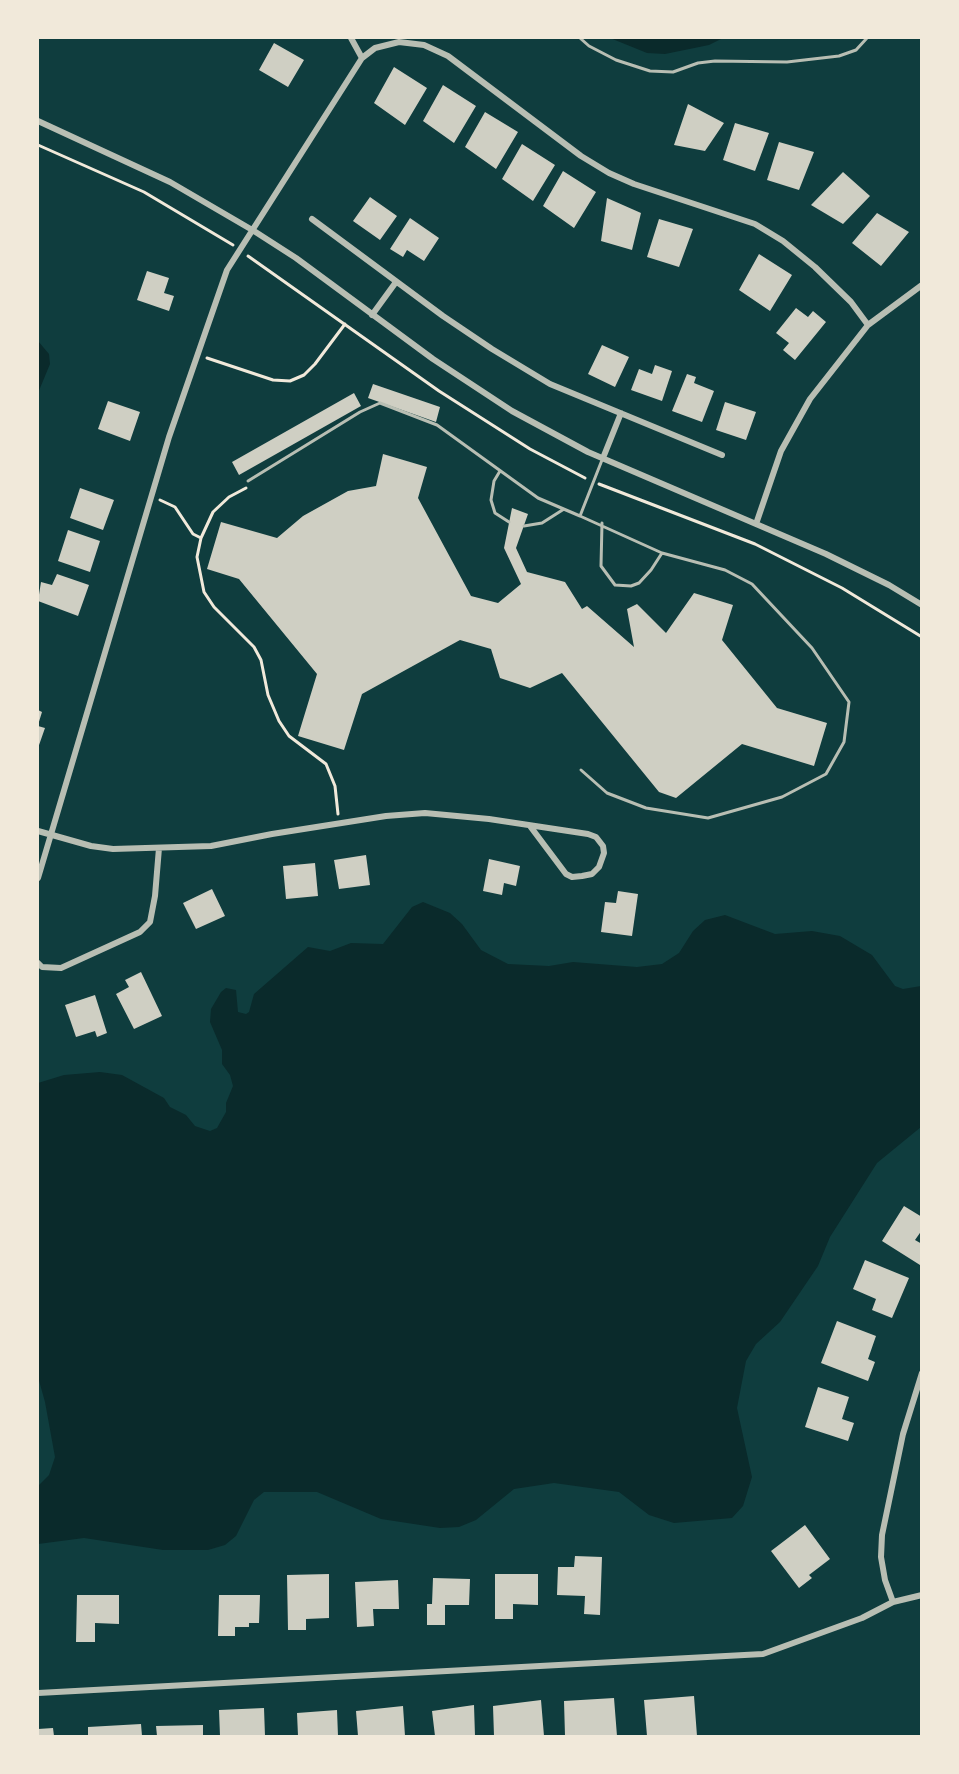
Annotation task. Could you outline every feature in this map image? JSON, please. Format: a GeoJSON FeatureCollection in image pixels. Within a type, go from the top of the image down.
{"type":"FeatureCollection","features":[{"type":"Feature","properties":{"kind":"street"},"geometry":{"type":"LineString","coordinates":[[351,38],[362,58]]}},
{"type":"Feature","properties":{"kind":"street"},"geometry":{"type":"LineString","coordinates":[[38,878],[151,498],[197,354],[227,270],[254,231],[362,58],[375,48],[398,40],[424,45],[448,56],[581,156],[609,172],[634,184],[722,210],[755,224],[783,241],[815,267],[851,302],[868,325]]}},
{"type":"Feature","properties":{"kind":"street"},"geometry":{"type":"LineString","coordinates":[[38,121],[170,182],[254,231],[433,359],[512,411],[603,458],[847,564],[921,605]]}},
{"type":"Feature","properties":{"kind":"street"},"geometry":{"type":"LineString","coordinates":[[312,219],[396,282],[492,349],[550,384],[722,455]]}},
{"type":"Feature","properties":{"kind":"street"},"geometry":{"type":"LineString","coordinates":[[372,315],[396,282]]}},
{"type":"Feature","properties":{"kind":"street"},"geometry":{"type":"LineString","coordinates":[[756,524],[781,451],[810,399],[868,325],[921,285]]}},
{"type":"Feature","properties":{"kind":"street"},"geometry":{"type":"LineString","coordinates":[[603,458],[621,413]]}},
{"type":"Feature","properties":{"kind":"street"},"geometry":{"type":"LineString","coordinates":[[38,831],[113,849],[211,846],[339,824],[425,813],[489,819],[531,826],[596,837],[604,853],[599,867],[592,874],[572,877],[566,874],[531,826]]}},
{"type":"Feature","properties":{"kind":"street"},"geometry":{"type":"LineString","coordinates":[[38,963],[42,966],[61,968],[140,932],[150,922],[155,896],[159,848]]}},
{"type":"Feature","properties":{"kind":"street"},"geometry":{"type":"LineString","coordinates":[[893,1602],[883,1568],[882,1535],[903,1434],[921,1373]]}},
{"type":"Feature","properties":{"kind":"street"},"geometry":{"type":"LineString","coordinates":[[38,1693],[763,1654],[862,1618],[893,1602],[921,1595]]}},
{"type":"Feature","properties":{"kind":"lane"},"geometry":{"type":"LineString","coordinates":[[580,38],[589,46],[616,60],[650,71],[674,72],[698,63],[715,61],[787,62],[839,56],[856,50],[867,38]]}},
{"type":"Feature","properties":{"kind":"lane"},"geometry":{"type":"LineString","coordinates":[[248,481],[360,412],[380,403],[437,425],[538,498],[602,523],[662,553],[725,570],[752,584],[812,648],[849,702],[844,742],[826,774],[782,797],[708,818],[646,808],[607,793],[581,770]]}},
{"type":"Feature","properties":{"kind":"lane"},"geometry":{"type":"LineString","coordinates":[[580,516],[603,458]]}},
{"type":"Feature","properties":{"kind":"lane"},"geometry":{"type":"LineString","coordinates":[[501,471],[494,481],[491,500],[495,513],[509,522]]}},
{"type":"Feature","properties":{"kind":"lane"},"geometry":{"type":"LineString","coordinates":[[524,526],[542,523],[564,509]]}},
{"type":"Feature","properties":{"kind":"lane"},"geometry":{"type":"LineString","coordinates":[[602,523],[601,566],[615,585],[631,586],[639,583],[662,553]]}},
{"type":"Feature","properties":{"kind":"path"},"geometry":{"type":"LineString","coordinates":[[197,354],[273,380],[290,381],[304,375],[315,364],[345,324]]}},
{"type":"Feature","properties":{"kind":"path"},"geometry":{"type":"LineString","coordinates":[[248,481],[246,490],[229,497],[213,512],[201,538],[198,557],[204,592],[214,607],[254,647],[261,660],[268,695],[289,736],[327,764],[335,786],[339,824]]}},
{"type":"Feature","properties":{"kind":"path"},"geometry":{"type":"LineString","coordinates":[[151,498],[175,507],[193,534],[201,538]]}},
{"type":"Feature","properties":{"kind":"water"},"geometry":{"type":"Polygon","coordinates":[[[610,38],[723,38],[709,45],[665,54],[647,53],[610,38]]]}},
{"type":"Feature","properties":{"kind":"water"},"geometry":{"type":"Polygon","coordinates":[[[38,341],[49,354],[50,364],[38,393],[38,341]]]}},
{"type":"Feature","properties":{"kind":"water"},"geometry":{"type":"Polygon","coordinates":[[[423,902],[450,913],[462,924],[481,950],[508,964],[549,966],[573,962],[637,967],[662,964],[679,953],[693,931],[705,920],[725,915],[775,934],[812,931],[840,936],[872,955],[895,986],[903,989],[921,986],[921,1127],[877,1163],[830,1237],[818,1266],[780,1322],[756,1344],[746,1361],[737,1408],[752,1477],[743,1506],[732,1518],[674,1523],[649,1515],[619,1492],[554,1483],[514,1489],[476,1520],[459,1527],[440,1528],[381,1519],[317,1492],[264,1492],[254,1500],[236,1536],[225,1545],[208,1550],[163,1550],[84,1538],[38,1544],[38,1486],[49,1475],[55,1457],[38,1377],[38,1083],[64,1075],[100,1072],[122,1075],[164,1098],[170,1107],[186,1115],[195,1126],[210,1131],[217,1128],[226,1112],[226,1103],[233,1086],[230,1075],[222,1064],[222,1050],[210,1022],[211,1009],[221,992],[226,988],[236,990],[238,1012],[246,1014],[249,1012],[254,994],[308,947],[330,951],[351,943],[383,944],[412,907],[423,902]]]}},
{"type":"Feature","properties":{"kind":"building"},"geometry":{"type":"Polygon","coordinates":[[[274,43],[304,60],[288,87],[259,70],[274,43]]]}},
{"type":"Feature","properties":{"kind":"building"},"geometry":{"type":"Polygon","coordinates":[[[394,67],[427,88],[405,125],[374,103],[394,67]]]}},
{"type":"Feature","properties":{"kind":"building"},"geometry":{"type":"Polygon","coordinates":[[[443,85],[476,106],[454,143],[423,121],[443,85]]]}},
{"type":"Feature","properties":{"kind":"building"},"geometry":{"type":"Polygon","coordinates":[[[688,104],[724,123],[705,151],[674,145],[688,104]]]}},
{"type":"Feature","properties":{"kind":"building"},"geometry":{"type":"Polygon","coordinates":[[[485,112],[518,132],[496,169],[465,147],[485,112]]]}},
{"type":"Feature","properties":{"kind":"building"},"geometry":{"type":"Polygon","coordinates":[[[735,123],[769,133],[755,171],[723,160],[735,123]]]}},
{"type":"Feature","properties":{"kind":"building"},"geometry":{"type":"Polygon","coordinates":[[[779,142],[814,152],[799,190],[767,180],[779,142]]]}},
{"type":"Feature","properties":{"kind":"building"},"geometry":{"type":"Polygon","coordinates":[[[522,144],[555,165],[533,201],[502,179],[522,144]]]}},
{"type":"Feature","properties":{"kind":"building"},"geometry":{"type":"Polygon","coordinates":[[[563,171],[596,192],[574,228],[543,206],[563,171]]]}},
{"type":"Feature","properties":{"kind":"building"},"geometry":{"type":"Polygon","coordinates":[[[843,172],[870,196],[843,224],[811,205],[843,172]]]}},
{"type":"Feature","properties":{"kind":"building"},"geometry":{"type":"Polygon","coordinates":[[[370,197],[397,216],[380,240],[353,221],[370,197]]]}},
{"type":"Feature","properties":{"kind":"building"},"geometry":{"type":"Polygon","coordinates":[[[607,198],[641,213],[632,250],[601,241],[607,198]]]}},
{"type":"Feature","properties":{"kind":"building"},"geometry":{"type":"Polygon","coordinates":[[[877,213],[909,232],[881,266],[852,243],[877,213]]]}},
{"type":"Feature","properties":{"kind":"building"},"geometry":{"type":"Polygon","coordinates":[[[410,218],[439,238],[424,261],[407,250],[403,257],[390,249],[410,218]]]}},
{"type":"Feature","properties":{"kind":"building"},"geometry":{"type":"Polygon","coordinates":[[[659,219],[693,229],[679,267],[647,257],[659,219]]]}},
{"type":"Feature","properties":{"kind":"building"},"geometry":{"type":"Polygon","coordinates":[[[759,254],[792,275],[770,311],[739,290],[759,254]]]}},
{"type":"Feature","properties":{"kind":"building"},"geometry":{"type":"Polygon","coordinates":[[[147,271],[169,278],[164,293],[174,296],[169,311],[137,300],[147,271]]]}},
{"type":"Feature","properties":{"kind":"building"},"geometry":{"type":"Polygon","coordinates":[[[796,308],[808,317],[813,311],[826,322],[795,360],[783,350],[789,343],[776,333],[796,308]]]}},
{"type":"Feature","properties":{"kind":"building"},"geometry":{"type":"Polygon","coordinates":[[[602,345],[629,357],[615,387],[588,374],[602,345]]]}},
{"type":"Feature","properties":{"kind":"building"},"geometry":{"type":"Polygon","coordinates":[[[655,365],[672,371],[662,401],[631,390],[639,369],[652,374],[655,365]]]}},
{"type":"Feature","properties":{"kind":"building"},"geometry":{"type":"Polygon","coordinates":[[[687,374],[696,377],[694,383],[714,391],[702,422],[672,411],[687,374]]]}},
{"type":"Feature","properties":{"kind":"building"},"geometry":{"type":"Polygon","coordinates":[[[373,384],[440,407],[436,422],[368,398],[373,384]]]}},
{"type":"Feature","properties":{"kind":"building"},"geometry":{"type":"Polygon","coordinates":[[[354,393],[361,406],[239,475],[232,462],[354,393]]]}},
{"type":"Feature","properties":{"kind":"building"},"geometry":{"type":"Polygon","coordinates":[[[108,401],[140,412],[130,441],[98,429],[108,401]]]}},
{"type":"Feature","properties":{"kind":"building"},"geometry":{"type":"Polygon","coordinates":[[[725,402],[756,412],[746,440],[716,430],[725,402]]]}},
{"type":"Feature","properties":{"kind":"building"},"geometry":{"type":"Polygon","coordinates":[[[383,454],[427,467],[418,498],[471,596],[498,603],[521,584],[504,548],[512,508],[528,514],[516,548],[527,572],[565,582],[582,609],[587,606],[634,647],[627,609],[637,604],[666,633],[694,593],[733,605],[722,640],[777,708],[827,723],[814,766],[742,744],[676,798],[659,792],[562,673],[530,688],[500,678],[491,649],[460,640],[362,694],[344,750],[298,736],[317,674],[239,579],[207,569],[221,522],[277,538],[303,516],[348,491],[376,486],[383,454]]]}},
{"type":"Feature","properties":{"kind":"building"},"geometry":{"type":"Polygon","coordinates":[[[80,488],[114,500],[103,530],[70,518],[80,488]]]}},
{"type":"Feature","properties":{"kind":"building"},"geometry":{"type":"Polygon","coordinates":[[[68,530],[100,541],[90,572],[58,561],[68,530]]]}},
{"type":"Feature","properties":{"kind":"building"},"geometry":{"type":"Polygon","coordinates":[[[57,574],[89,585],[78,616],[38,601],[41,582],[52,585],[57,574]]]}},
{"type":"Feature","properties":{"kind":"building"},"geometry":{"type":"Polygon","coordinates":[[[38,710],[42,712],[38,725],[38,710]]]}},
{"type":"Feature","properties":{"kind":"building"},"geometry":{"type":"Polygon","coordinates":[[[38,726],[45,728],[38,748],[38,726]]]}},
{"type":"Feature","properties":{"kind":"building"},"geometry":{"type":"Polygon","coordinates":[[[366,855],[370,885],[339,889],[334,860],[366,855]]]}},
{"type":"Feature","properties":{"kind":"building"},"geometry":{"type":"Polygon","coordinates":[[[489,859],[520,866],[516,886],[504,883],[502,895],[483,891],[489,859]]]}},
{"type":"Feature","properties":{"kind":"building"},"geometry":{"type":"Polygon","coordinates":[[[315,863],[318,896],[286,899],[283,866],[315,863]]]}},
{"type":"Feature","properties":{"kind":"building"},"geometry":{"type":"Polygon","coordinates":[[[212,889],[225,916],[196,929],[183,903],[212,889]]]}},
{"type":"Feature","properties":{"kind":"building"},"geometry":{"type":"Polygon","coordinates":[[[618,891],[638,894],[632,936],[601,932],[605,902],[616,903],[618,891]]]}},
{"type":"Feature","properties":{"kind":"building"},"geometry":{"type":"Polygon","coordinates":[[[141,972],[162,1016],[134,1029],[116,994],[129,987],[125,980],[141,972]]]}},
{"type":"Feature","properties":{"kind":"building"},"geometry":{"type":"Polygon","coordinates":[[[95,995],[107,1033],[97,1037],[95,1031],[76,1037],[65,1005],[95,995]]]}},
{"type":"Feature","properties":{"kind":"building"},"geometry":{"type":"Polygon","coordinates":[[[904,1206],[922,1217],[922,1230],[915,1240],[922,1244],[920,1265],[882,1241],[904,1206]]]}},
{"type":"Feature","properties":{"kind":"building"},"geometry":{"type":"Polygon","coordinates":[[[865,1260],[909,1278],[892,1318],[872,1310],[876,1299],[853,1289],[865,1260]]]}},
{"type":"Feature","properties":{"kind":"building"},"geometry":{"type":"Polygon","coordinates":[[[837,1321],[876,1336],[868,1359],[875,1362],[868,1381],[821,1363],[837,1321]]]}},
{"type":"Feature","properties":{"kind":"building"},"geometry":{"type":"Polygon","coordinates":[[[818,1387],[849,1397],[842,1419],[854,1423],[848,1441],[805,1427],[818,1387]]]}},
{"type":"Feature","properties":{"kind":"building"},"geometry":{"type":"Polygon","coordinates":[[[805,1525],[830,1559],[809,1575],[812,1578],[799,1588],[771,1551],[805,1525]]]}},
{"type":"Feature","properties":{"kind":"building"},"geometry":{"type":"Polygon","coordinates":[[[575,1556],[602,1557],[600,1615],[584,1614],[585,1596],[557,1595],[558,1567],[574,1567],[575,1556]]]}},
{"type":"Feature","properties":{"kind":"building"},"geometry":{"type":"Polygon","coordinates":[[[329,1574],[329,1618],[306,1619],[306,1630],[288,1630],[287,1575],[329,1574]]]}},
{"type":"Feature","properties":{"kind":"building"},"geometry":{"type":"Polygon","coordinates":[[[495,1574],[538,1574],[538,1605],[513,1604],[513,1619],[495,1619],[495,1574]]]}},
{"type":"Feature","properties":{"kind":"building"},"geometry":{"type":"Polygon","coordinates":[[[433,1578],[470,1579],[469,1605],[445,1605],[445,1625],[427,1625],[427,1604],[432,1604],[433,1578]]]}},
{"type":"Feature","properties":{"kind":"building"},"geometry":{"type":"Polygon","coordinates":[[[398,1580],[399,1609],[373,1609],[374,1626],[357,1627],[355,1582],[398,1580]]]}},
{"type":"Feature","properties":{"kind":"building"},"geometry":{"type":"Polygon","coordinates":[[[77,1595],[119,1595],[119,1624],[95,1623],[95,1642],[76,1642],[77,1595]]]}},
{"type":"Feature","properties":{"kind":"building"},"geometry":{"type":"Polygon","coordinates":[[[219,1595],[260,1595],[259,1623],[249,1623],[249,1627],[235,1627],[235,1636],[218,1636],[219,1595]]]}},
{"type":"Feature","properties":{"kind":"building"},"geometry":{"type":"Polygon","coordinates":[[[694,1696],[697,1736],[647,1736],[644,1700],[694,1696]]]}},
{"type":"Feature","properties":{"kind":"building"},"geometry":{"type":"Polygon","coordinates":[[[614,1698],[617,1736],[565,1736],[564,1701],[614,1698]]]}},
{"type":"Feature","properties":{"kind":"building"},"geometry":{"type":"Polygon","coordinates":[[[541,1700],[544,1736],[494,1736],[493,1706],[541,1700]]]}},
{"type":"Feature","properties":{"kind":"building"},"geometry":{"type":"Polygon","coordinates":[[[474,1705],[475,1736],[435,1736],[432,1711],[474,1705]]]}},
{"type":"Feature","properties":{"kind":"building"},"geometry":{"type":"Polygon","coordinates":[[[403,1706],[405,1736],[358,1736],[356,1711],[403,1706]]]}},
{"type":"Feature","properties":{"kind":"building"},"geometry":{"type":"Polygon","coordinates":[[[264,1708],[265,1736],[220,1736],[219,1710],[264,1708]]]}},
{"type":"Feature","properties":{"kind":"building"},"geometry":{"type":"Polygon","coordinates":[[[337,1710],[338,1736],[298,1736],[297,1713],[337,1710]]]}},
{"type":"Feature","properties":{"kind":"building"},"geometry":{"type":"Polygon","coordinates":[[[141,1724],[142,1736],[88,1736],[88,1727],[141,1724]]]}},
{"type":"Feature","properties":{"kind":"building"},"geometry":{"type":"Polygon","coordinates":[[[203,1725],[203,1736],[157,1736],[156,1726],[203,1725]]]}},
{"type":"Feature","properties":{"kind":"building"},"geometry":{"type":"Polygon","coordinates":[[[53,1728],[54,1736],[38,1736],[38,1729],[53,1728]]]}}]}
